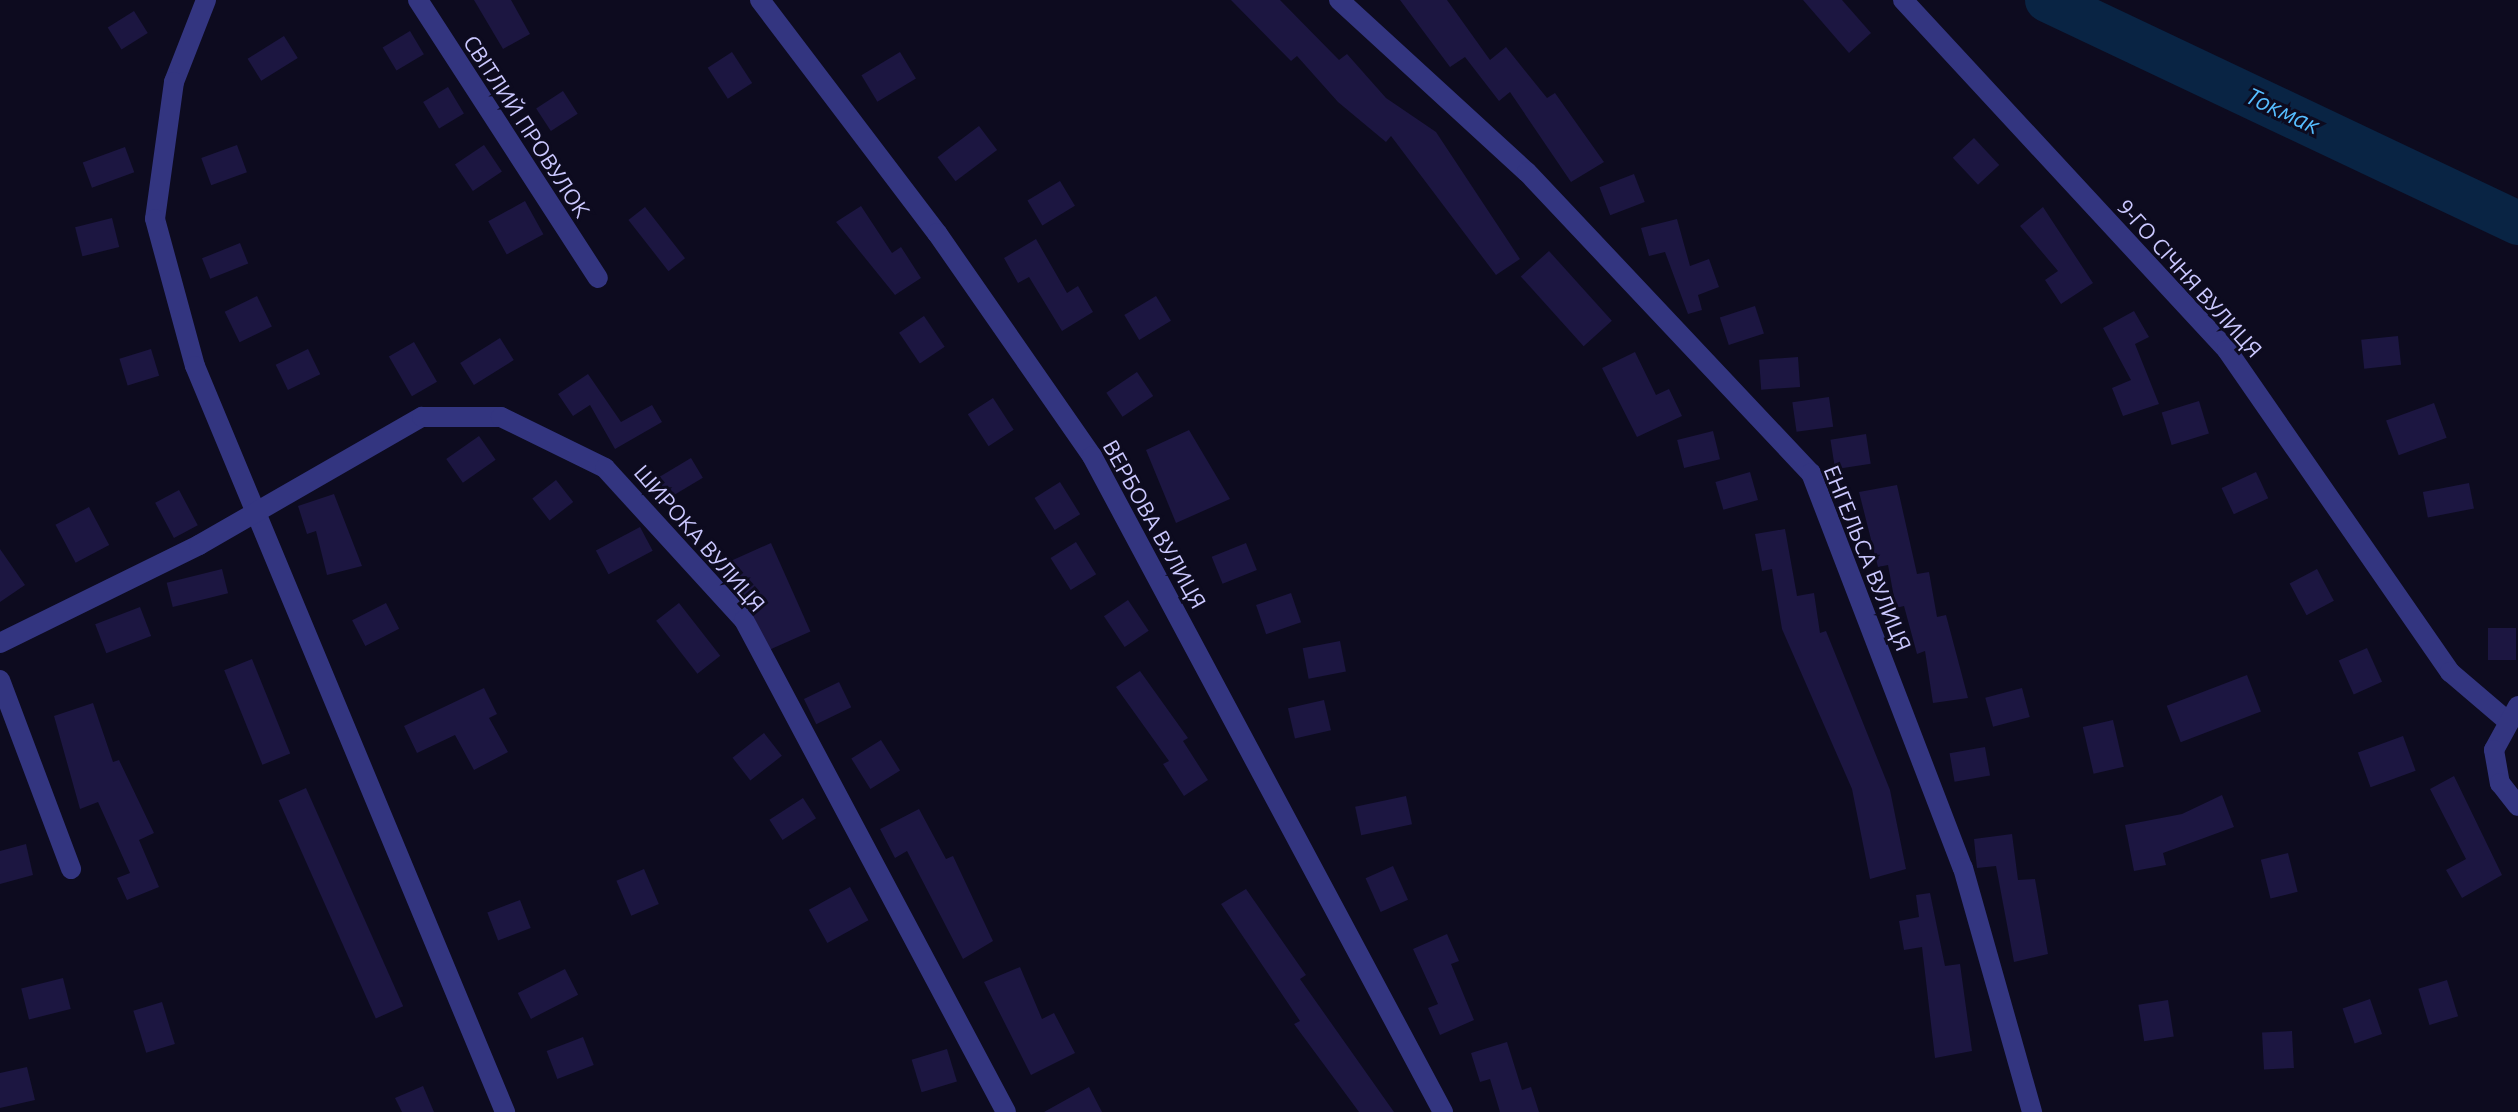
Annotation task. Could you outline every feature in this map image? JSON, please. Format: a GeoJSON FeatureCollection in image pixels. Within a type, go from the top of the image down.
{"type":"FeatureCollection","features":[{"type":"Feature","properties":{"kind":"street"},"geometry":{"type":"LineString","coordinates":[[206,0],[174,82],[155,219],[195,366],[505,1112]]}},
{"type":"Feature","properties":{"kind":"street","name":"СВІТЛИЙ ПРОВУЛОК"},"geometry":{"type":"LineString","coordinates":[[418,0],[598,278]]}},
{"type":"Feature","properties":{"kind":"street","name":"ВЕРБОВА ВУЛИЦЯ"},"geometry":{"type":"LineString","coordinates":[[760,0],[937,233],[1092,456],[1443,1112]]}},
{"type":"Feature","properties":{"kind":"street","name":"ЕНГЕЛЬСА ВУЛИЦЯ"},"geometry":{"type":"LineString","coordinates":[[1339,0],[1527,172],[1811,473],[1963,868],[2032,1112]]}},
{"type":"Feature","properties":{"kind":"street","name":"9-ГО СІЧНЯ ВУЛИЦЯ"},"geometry":{"type":"LineString","coordinates":[[1903,0],[2227,350],[2450,672],[2512,713],[2494,767],[2518,806]]}},
{"type":"Feature","properties":{"kind":"street","name":"ШИРОКА ВУЛИЦЯ"},"geometry":{"type":"LineString","coordinates":[[0,643],[255,514],[422,417],[501,417],[605,468],[744,620],[1006,1112]]}},
{"type":"Feature","properties":{"kind":"street"},"geometry":{"type":"LineString","coordinates":[[0,680],[10,735],[71,869]]}},
{"type":"Feature","properties":{"kind":"building"},"geometry":{"type":"Polygon","coordinates":[[[474,0],[511,0],[530,34],[503,49],[474,0]]]}},
{"type":"Feature","properties":{"kind":"building"},"geometry":{"type":"Polygon","coordinates":[[[1231,0],[1280,0],[1339,60],[1347,54],[1386,98],[1436,132],[1520,259],[1496,275],[1391,136],[1386,142],[1338,102],[1297,56],[1291,61],[1231,0]]]}},
{"type":"Feature","properties":{"kind":"building"},"geometry":{"type":"Polygon","coordinates":[[[1400,0],[1447,0],[1490,60],[1506,47],[1547,98],[1555,93],[1604,162],[1571,182],[1510,92],[1499,101],[1465,57],[1450,67],[1400,0]]]}},
{"type":"Feature","properties":{"kind":"building"},"geometry":{"type":"Polygon","coordinates":[[[1803,0],[1842,0],[1871,33],[1849,53],[1803,0]]]}},
{"type":"Feature","properties":{"kind":"building"},"geometry":{"type":"Polygon","coordinates":[[[134,11],[148,33],[121,49],[108,27],[134,11]]]}},
{"type":"Feature","properties":{"kind":"building"},"geometry":{"type":"Polygon","coordinates":[[[410,31],[424,54],[396,71],[383,47],[410,31]]]}},
{"type":"Feature","properties":{"kind":"building"},"geometry":{"type":"Polygon","coordinates":[[[284,36],[298,58],[261,81],[248,59],[284,36]]]}},
{"type":"Feature","properties":{"kind":"building"},"geometry":{"type":"Polygon","coordinates":[[[732,52],[752,83],[728,99],[708,68],[732,52]]]}},
{"type":"Feature","properties":{"kind":"building"},"geometry":{"type":"Polygon","coordinates":[[[900,52],[916,79],[877,102],[861,75],[900,52]]]}},
{"type":"Feature","properties":{"kind":"building"},"geometry":{"type":"Polygon","coordinates":[[[448,87],[464,114],[439,129],[423,102],[448,87]]]}},
{"type":"Feature","properties":{"kind":"building"},"geometry":{"type":"Polygon","coordinates":[[[563,91],[578,114],[551,131],[536,108],[563,91]]]}},
{"type":"Feature","properties":{"kind":"building"},"geometry":{"type":"Polygon","coordinates":[[[979,126],[997,150],[956,181],[937,157],[979,126]]]}},
{"type":"Feature","properties":{"kind":"building"},"geometry":{"type":"Polygon","coordinates":[[[1974,138],[1999,165],[1978,185],[1953,158],[1974,138]]]}},
{"type":"Feature","properties":{"kind":"building"},"geometry":{"type":"Polygon","coordinates":[[[237,145],[247,172],[211,185],[201,158],[237,145]]]}},
{"type":"Feature","properties":{"kind":"building"},"geometry":{"type":"Polygon","coordinates":[[[484,145],[502,172],[473,191],[455,165],[484,145]]]}},
{"type":"Feature","properties":{"kind":"building"},"geometry":{"type":"Polygon","coordinates":[[[125,147],[134,172],[92,188],[83,162],[125,147]]]}},
{"type":"Feature","properties":{"kind":"building"},"geometry":{"type":"Polygon","coordinates":[[[1634,174],[1645,202],[1610,215],[1599,187],[1634,174]]]}},
{"type":"Feature","properties":{"kind":"building"},"geometry":{"type":"Polygon","coordinates":[[[1060,181],[1075,206],[1042,225],[1027,201],[1060,181]]]}},
{"type":"Feature","properties":{"kind":"building"},"geometry":{"type":"Polygon","coordinates":[[[525,201],[543,234],[507,255],[488,221],[525,201]]]}},
{"type":"Feature","properties":{"kind":"building"},"geometry":{"type":"Polygon","coordinates":[[[861,206],[892,253],[901,247],[921,278],[895,295],[836,222],[861,206]]]}},
{"type":"Feature","properties":{"kind":"building"},"geometry":{"type":"Polygon","coordinates":[[[645,207],[685,258],[668,271],[628,220],[645,207]]]}},
{"type":"Feature","properties":{"kind":"building"},"geometry":{"type":"Polygon","coordinates":[[[2043,207],[2093,283],[2061,304],[2045,280],[2058,271],[2020,226],[2043,207]]]}},
{"type":"Feature","properties":{"kind":"building"},"geometry":{"type":"Polygon","coordinates":[[[112,218],[119,247],[82,256],[75,227],[112,218]]]}},
{"type":"Feature","properties":{"kind":"building"},"geometry":{"type":"Polygon","coordinates":[[[1677,219],[1690,266],[1709,259],[1719,287],[1698,295],[1702,310],[1688,314],[1665,252],[1649,256],[1641,228],[1677,219]]]}},
{"type":"Feature","properties":{"kind":"building"},"geometry":{"type":"Polygon","coordinates":[[[1036,239],[1067,293],[1078,286],[1093,312],[1062,331],[1029,277],[1018,283],[1004,258],[1036,239]]]}},
{"type":"Feature","properties":{"kind":"building"},"geometry":{"type":"Polygon","coordinates":[[[240,243],[248,263],[210,279],[202,258],[240,243]]]}},
{"type":"Feature","properties":{"kind":"building"},"geometry":{"type":"Polygon","coordinates":[[[1549,251],[1612,321],[1584,346],[1521,276],[1549,251]]]}},
{"type":"Feature","properties":{"kind":"building"},"geometry":{"type":"Polygon","coordinates":[[[257,296],[272,327],[240,342],[225,312],[257,296]]]}},
{"type":"Feature","properties":{"kind":"building"},"geometry":{"type":"Polygon","coordinates":[[[1156,296],[1171,321],[1139,340],[1124,315],[1156,296]]]}},
{"type":"Feature","properties":{"kind":"building"},"geometry":{"type":"Polygon","coordinates":[[[1755,306],[1764,334],[1729,345],[1720,317],[1755,306]]]}},
{"type":"Feature","properties":{"kind":"building"},"geometry":{"type":"Polygon","coordinates":[[[2134,311],[2149,337],[2135,344],[2159,404],[2123,416],[2112,388],[2131,380],[2103,328],[2134,311]]]}},
{"type":"Feature","properties":{"kind":"building"},"geometry":{"type":"Polygon","coordinates":[[[924,316],[945,347],[920,363],[899,333],[924,316]]]}},
{"type":"Feature","properties":{"kind":"building"},"geometry":{"type":"Polygon","coordinates":[[[2398,336],[2401,365],[2364,369],[2361,340],[2398,336]]]}},
{"type":"Feature","properties":{"kind":"building"},"geometry":{"type":"Polygon","coordinates":[[[500,338],[514,360],[474,385],[460,363],[500,338]]]}},
{"type":"Feature","properties":{"kind":"building"},"geometry":{"type":"Polygon","coordinates":[[[414,342],[437,382],[412,396],[389,356],[414,342]]]}},
{"type":"Feature","properties":{"kind":"building"},"geometry":{"type":"Polygon","coordinates":[[[151,349],[159,376],[128,385],[119,359],[151,349]]]}},
{"type":"Feature","properties":{"kind":"building"},"geometry":{"type":"Polygon","coordinates":[[[308,349],[320,374],[288,390],[276,365],[308,349]]]}},
{"type":"Feature","properties":{"kind":"building"},"geometry":{"type":"Polygon","coordinates":[[[1635,352],[1656,395],[1669,389],[1682,416],[1637,437],[1602,368],[1635,352]]]}},
{"type":"Feature","properties":{"kind":"building"},"geometry":{"type":"Polygon","coordinates":[[[1798,357],[1800,387],[1761,390],[1759,360],[1798,357]]]}},
{"type":"Feature","properties":{"kind":"building"},"geometry":{"type":"Polygon","coordinates":[[[1137,372],[1153,396],[1123,417],[1106,393],[1137,372]]]}},
{"type":"Feature","properties":{"kind":"building"},"geometry":{"type":"Polygon","coordinates":[[[588,374],[621,422],[652,405],[662,422],[615,449],[590,405],[573,416],[558,394],[588,374]]]}},
{"type":"Feature","properties":{"kind":"building"},"geometry":{"type":"Polygon","coordinates":[[[1829,397],[1833,427],[1797,432],[1792,402],[1829,397]]]}},
{"type":"Feature","properties":{"kind":"building"},"geometry":{"type":"Polygon","coordinates":[[[993,398],[1014,430],[989,446],[968,414],[993,398]]]}},
{"type":"Feature","properties":{"kind":"building"},"geometry":{"type":"Polygon","coordinates":[[[2199,401],[2209,434],[2172,445],[2162,412],[2199,401]]]}},
{"type":"Feature","properties":{"kind":"building"},"geometry":{"type":"Polygon","coordinates":[[[2434,403],[2447,438],[2399,455],[2386,420],[2434,403]]]}},
{"type":"Feature","properties":{"kind":"building"},"geometry":{"type":"Polygon","coordinates":[[[1189,430],[1230,499],[1176,523],[1146,450],[1189,430]]]}},
{"type":"Feature","properties":{"kind":"building"},"geometry":{"type":"Polygon","coordinates":[[[1713,431],[1720,459],[1684,468],[1677,440],[1713,431]]]}},
{"type":"Feature","properties":{"kind":"building"},"geometry":{"type":"Polygon","coordinates":[[[1866,434],[1871,464],[1835,469],[1830,440],[1866,434]]]}},
{"type":"Feature","properties":{"kind":"building"},"geometry":{"type":"Polygon","coordinates":[[[479,436],[496,460],[463,483],[446,459],[479,436]]]}},
{"type":"Feature","properties":{"kind":"building"},"geometry":{"type":"Polygon","coordinates":[[[691,458],[703,478],[669,498],[658,478],[691,458]]]}},
{"type":"Feature","properties":{"kind":"building"},"geometry":{"type":"Polygon","coordinates":[[[1750,472],[1758,500],[1723,510],[1715,482],[1750,472]]]}},
{"type":"Feature","properties":{"kind":"building"},"geometry":{"type":"Polygon","coordinates":[[[2256,472],[2268,498],[2234,514],[2222,488],[2256,472]]]}},
{"type":"Feature","properties":{"kind":"building"},"geometry":{"type":"Polygon","coordinates":[[[556,480],[573,502],[550,521],[532,498],[556,480]]]}},
{"type":"Feature","properties":{"kind":"building"},"geometry":{"type":"Polygon","coordinates":[[[1060,482],[1080,514],[1055,530],[1035,498],[1060,482]]]}},
{"type":"Feature","properties":{"kind":"building"},"geometry":{"type":"Polygon","coordinates":[[[2469,483],[2474,509],[2428,517],[2423,492],[2469,483]]]}},
{"type":"Feature","properties":{"kind":"building"},"geometry":{"type":"Polygon","coordinates":[[[1897,485],[1917,574],[1929,572],[1937,617],[1946,615],[1968,698],[1933,703],[1925,651],[1917,654],[1904,606],[1896,608],[1888,565],[1878,567],[1859,492],[1897,485]]]}},
{"type":"Feature","properties":{"kind":"building"},"geometry":{"type":"Polygon","coordinates":[[[179,490],[198,525],[174,538],[155,503],[179,490]]]}},
{"type":"Feature","properties":{"kind":"building"},"geometry":{"type":"Polygon","coordinates":[[[334,494],[362,566],[327,575],[316,531],[307,534],[298,506],[334,494]]]}},
{"type":"Feature","properties":{"kind":"building"},"geometry":{"type":"Polygon","coordinates":[[[89,507],[109,545],[76,563],[55,525],[89,507]]]}},
{"type":"Feature","properties":{"kind":"building"},"geometry":{"type":"Polygon","coordinates":[[[640,527],[653,551],[609,574],[596,550],[640,527]]]}},
{"type":"Feature","properties":{"kind":"building"},"geometry":{"type":"Polygon","coordinates":[[[1785,529],[1797,596],[1814,593],[1820,633],[1826,631],[1890,790],[1906,869],[1870,879],[1852,789],[1782,629],[1772,569],[1762,571],[1755,534],[1785,529]]]}},
{"type":"Feature","properties":{"kind":"building"},"geometry":{"type":"Polygon","coordinates":[[[1076,542],[1096,574],[1071,590],[1051,558],[1076,542]]]}},
{"type":"Feature","properties":{"kind":"building"},"geometry":{"type":"Polygon","coordinates":[[[771,543],[810,632],[768,650],[729,562],[771,543]]]}},
{"type":"Feature","properties":{"kind":"building"},"geometry":{"type":"Polygon","coordinates":[[[1246,543],[1257,570],[1223,584],[1212,557],[1246,543]]]}},
{"type":"Feature","properties":{"kind":"building"},"geometry":{"type":"Polygon","coordinates":[[[0,549],[25,585],[0,602],[0,549]]]}},
{"type":"Feature","properties":{"kind":"building"},"geometry":{"type":"Polygon","coordinates":[[[222,569],[228,593],[173,607],[167,583],[222,569]]]}},
{"type":"Feature","properties":{"kind":"building"},"geometry":{"type":"Polygon","coordinates":[[[2317,569],[2334,601],[2307,615],[2290,584],[2317,569]]]}},
{"type":"Feature","properties":{"kind":"building"},"geometry":{"type":"Polygon","coordinates":[[[1291,593],[1301,622],[1266,634],[1256,605],[1291,593]]]}},
{"type":"Feature","properties":{"kind":"building"},"geometry":{"type":"Polygon","coordinates":[[[1128,600],[1149,631],[1125,647],[1104,616],[1128,600]]]}},
{"type":"Feature","properties":{"kind":"building"},"geometry":{"type":"Polygon","coordinates":[[[386,603],[399,629],[365,646],[352,620],[386,603]]]}},
{"type":"Feature","properties":{"kind":"building"},"geometry":{"type":"Polygon","coordinates":[[[679,603],[720,656],[697,674],[656,621],[679,603]]]}},
{"type":"Feature","properties":{"kind":"building"},"geometry":{"type":"Polygon","coordinates":[[[140,607],[151,636],[106,653],[95,624],[140,607]]]}},
{"type":"Feature","properties":{"kind":"building"},"geometry":{"type":"Polygon","coordinates":[[[2488,628],[2516,628],[2516,660],[2488,660],[2488,628]]]}},
{"type":"Feature","properties":{"kind":"building"},"geometry":{"type":"Polygon","coordinates":[[[1340,641],[1346,671],[1309,679],[1303,648],[1340,641]]]}},
{"type":"Feature","properties":{"kind":"building"},"geometry":{"type":"Polygon","coordinates":[[[2367,648],[2382,682],[2354,694],[2339,661],[2367,648]]]}},
{"type":"Feature","properties":{"kind":"building"},"geometry":{"type":"Polygon","coordinates":[[[252,659],[290,754],[262,765],[224,670],[252,659]]]}},
{"type":"Feature","properties":{"kind":"building"},"geometry":{"type":"Polygon","coordinates":[[[1140,671],[1188,738],[1183,741],[1208,780],[1184,796],[1163,764],[1169,761],[1116,687],[1140,671]]]}},
{"type":"Feature","properties":{"kind":"building"},"geometry":{"type":"Polygon","coordinates":[[[2247,675],[2261,711],[2181,742],[2167,706],[2247,675]]]}},
{"type":"Feature","properties":{"kind":"building"},"geometry":{"type":"Polygon","coordinates":[[[839,682],[851,707],[816,724],[804,699],[839,682]]]}},
{"type":"Feature","properties":{"kind":"building"},"geometry":{"type":"Polygon","coordinates":[[[484,688],[497,714],[489,718],[508,752],[474,770],[455,735],[417,753],[404,726],[484,688]]]}},
{"type":"Feature","properties":{"kind":"building"},"geometry":{"type":"Polygon","coordinates":[[[2022,688],[2030,717],[1993,727],[1985,698],[2022,688]]]}},
{"type":"Feature","properties":{"kind":"building"},"geometry":{"type":"Polygon","coordinates":[[[1324,700],[1331,730],[1295,739],[1288,708],[1324,700]]]}},
{"type":"Feature","properties":{"kind":"building"},"geometry":{"type":"Polygon","coordinates":[[[93,703],[113,762],[119,760],[154,833],[139,840],[159,887],[127,900],[117,878],[130,873],[98,802],[80,809],[54,716],[93,703]]]}},
{"type":"Feature","properties":{"kind":"building"},"geometry":{"type":"Polygon","coordinates":[[[2113,720],[2124,767],[2094,774],[2083,727],[2113,720]]]}},
{"type":"Feature","properties":{"kind":"building"},"geometry":{"type":"Polygon","coordinates":[[[764,733],[782,756],[750,780],[732,758],[764,733]]]}},
{"type":"Feature","properties":{"kind":"building"},"geometry":{"type":"Polygon","coordinates":[[[2403,736],[2416,771],[2371,787],[2358,752],[2403,736]]]}},
{"type":"Feature","properties":{"kind":"building"},"geometry":{"type":"Polygon","coordinates":[[[881,740],[900,771],[870,789],[851,759],[881,740]]]}},
{"type":"Feature","properties":{"kind":"building"},"geometry":{"type":"Polygon","coordinates":[[[1985,747],[1990,776],[1955,782],[1950,753],[1985,747]]]}},
{"type":"Feature","properties":{"kind":"building"},"geometry":{"type":"Polygon","coordinates":[[[2454,776],[2502,875],[2462,898],[2446,870],[2466,859],[2430,789],[2454,776]]]}},
{"type":"Feature","properties":{"kind":"building"},"geometry":{"type":"Polygon","coordinates":[[[306,788],[403,1006],[376,1019],[279,800],[306,788]]]}},
{"type":"Feature","properties":{"kind":"building"},"geometry":{"type":"Polygon","coordinates":[[[2222,795],[2234,827],[2163,853],[2166,865],[2134,871],[2125,825],[2182,814],[2222,795]]]}},
{"type":"Feature","properties":{"kind":"building"},"geometry":{"type":"Polygon","coordinates":[[[1406,796],[1412,824],[1361,835],[1355,807],[1406,796]]]}},
{"type":"Feature","properties":{"kind":"building"},"geometry":{"type":"Polygon","coordinates":[[[803,798],[816,818],[783,840],[769,820],[803,798]]]}},
{"type":"Feature","properties":{"kind":"building"},"geometry":{"type":"Polygon","coordinates":[[[919,809],[946,859],[953,856],[993,941],[963,959],[907,851],[895,858],[880,829],[919,809]]]}},
{"type":"Feature","properties":{"kind":"building"},"geometry":{"type":"Polygon","coordinates":[[[2012,834],[2018,880],[2035,879],[2048,954],[2014,962],[1996,866],[1977,868],[1974,839],[2012,834]]]}},
{"type":"Feature","properties":{"kind":"building"},"geometry":{"type":"Polygon","coordinates":[[[26,844],[33,875],[0,884],[0,851],[26,844]]]}},
{"type":"Feature","properties":{"kind":"building"},"geometry":{"type":"Polygon","coordinates":[[[2288,853],[2298,892],[2271,899],[2261,860],[2288,853]]]}},
{"type":"Feature","properties":{"kind":"building"},"geometry":{"type":"Polygon","coordinates":[[[1393,866],[1408,900],[1381,912],[1366,878],[1393,866]]]}},
{"type":"Feature","properties":{"kind":"building"},"geometry":{"type":"Polygon","coordinates":[[[644,869],[659,904],[631,916],[616,881],[644,869]]]}},
{"type":"Feature","properties":{"kind":"building"},"geometry":{"type":"Polygon","coordinates":[[[850,887],[868,920],[827,943],[809,910],[850,887]]]}},
{"type":"Feature","properties":{"kind":"building"},"geometry":{"type":"Polygon","coordinates":[[[1246,889],[1306,975],[1300,979],[1394,1112],[1359,1112],[1294,1024],[1300,1021],[1221,904],[1246,889]]]}},
{"type":"Feature","properties":{"kind":"building"},"geometry":{"type":"Polygon","coordinates":[[[1930,893],[1945,966],[1960,964],[1972,1051],[1935,1058],[1922,947],[1904,950],[1899,921],[1919,917],[1916,895],[1930,893]]]}},
{"type":"Feature","properties":{"kind":"building"},"geometry":{"type":"Polygon","coordinates":[[[520,900],[531,928],[498,941],[487,913],[520,900]]]}},
{"type":"Feature","properties":{"kind":"building"},"geometry":{"type":"Polygon","coordinates":[[[1447,934],[1459,961],[1451,964],[1474,1020],[1440,1035],[1428,1008],[1438,1004],[1413,949],[1447,934]]]}},
{"type":"Feature","properties":{"kind":"building"},"geometry":{"type":"Polygon","coordinates":[[[1020,967],[1042,1019],[1054,1013],[1075,1053],[1031,1075],[984,982],[1020,967]]]}},
{"type":"Feature","properties":{"kind":"building"},"geometry":{"type":"Polygon","coordinates":[[[565,969],[578,995],[531,1019],[518,993],[565,969]]]}},
{"type":"Feature","properties":{"kind":"building"},"geometry":{"type":"Polygon","coordinates":[[[63,978],[71,1009],[29,1019],[21,988],[63,978]]]}},
{"type":"Feature","properties":{"kind":"building"},"geometry":{"type":"Polygon","coordinates":[[[2447,980],[2458,1016],[2429,1025],[2418,989],[2447,980]]]}},
{"type":"Feature","properties":{"kind":"building"},"geometry":{"type":"Polygon","coordinates":[[[2370,999],[2382,1034],[2355,1043],[2343,1008],[2370,999]]]}},
{"type":"Feature","properties":{"kind":"building"},"geometry":{"type":"Polygon","coordinates":[[[2168,1000],[2174,1037],[2144,1041],[2138,1005],[2168,1000]]]}},
{"type":"Feature","properties":{"kind":"building"},"geometry":{"type":"Polygon","coordinates":[[[162,1002],[175,1044],[146,1053],[133,1011],[162,1002]]]}},
{"type":"Feature","properties":{"kind":"building"},"geometry":{"type":"Polygon","coordinates":[[[2292,1031],[2294,1068],[2264,1070],[2262,1033],[2292,1031]]]}},
{"type":"Feature","properties":{"kind":"building"},"geometry":{"type":"Polygon","coordinates":[[[583,1037],[594,1065],[557,1079],[547,1051],[583,1037]]]}},
{"type":"Feature","properties":{"kind":"building"},"geometry":{"type":"Polygon","coordinates":[[[1507,1042],[1522,1090],[1531,1087],[1539,1112],[1500,1112],[1490,1079],[1480,1082],[1471,1053],[1507,1042]]]}},
{"type":"Feature","properties":{"kind":"building"},"geometry":{"type":"Polygon","coordinates":[[[947,1049],[957,1082],[922,1092],[912,1060],[947,1049]]]}},
{"type":"Feature","properties":{"kind":"building"},"geometry":{"type":"Polygon","coordinates":[[[27,1067],[35,1100],[0,1108],[0,1073],[27,1067]]]}},
{"type":"Feature","properties":{"kind":"building"},"geometry":{"type":"Polygon","coordinates":[[[423,1086],[434,1112],[402,1112],[395,1098],[423,1086]]]}},
{"type":"Feature","properties":{"kind":"building"},"geometry":{"type":"Polygon","coordinates":[[[1089,1087],[1102,1112],[1044,1112],[1089,1087]]]}},
{"type":"Feature","properties":{"kind":"waterway","name":"Токмак"},"geometry":{"type":"LineString","coordinates":[[2047,0],[2518,223]]}}]}
